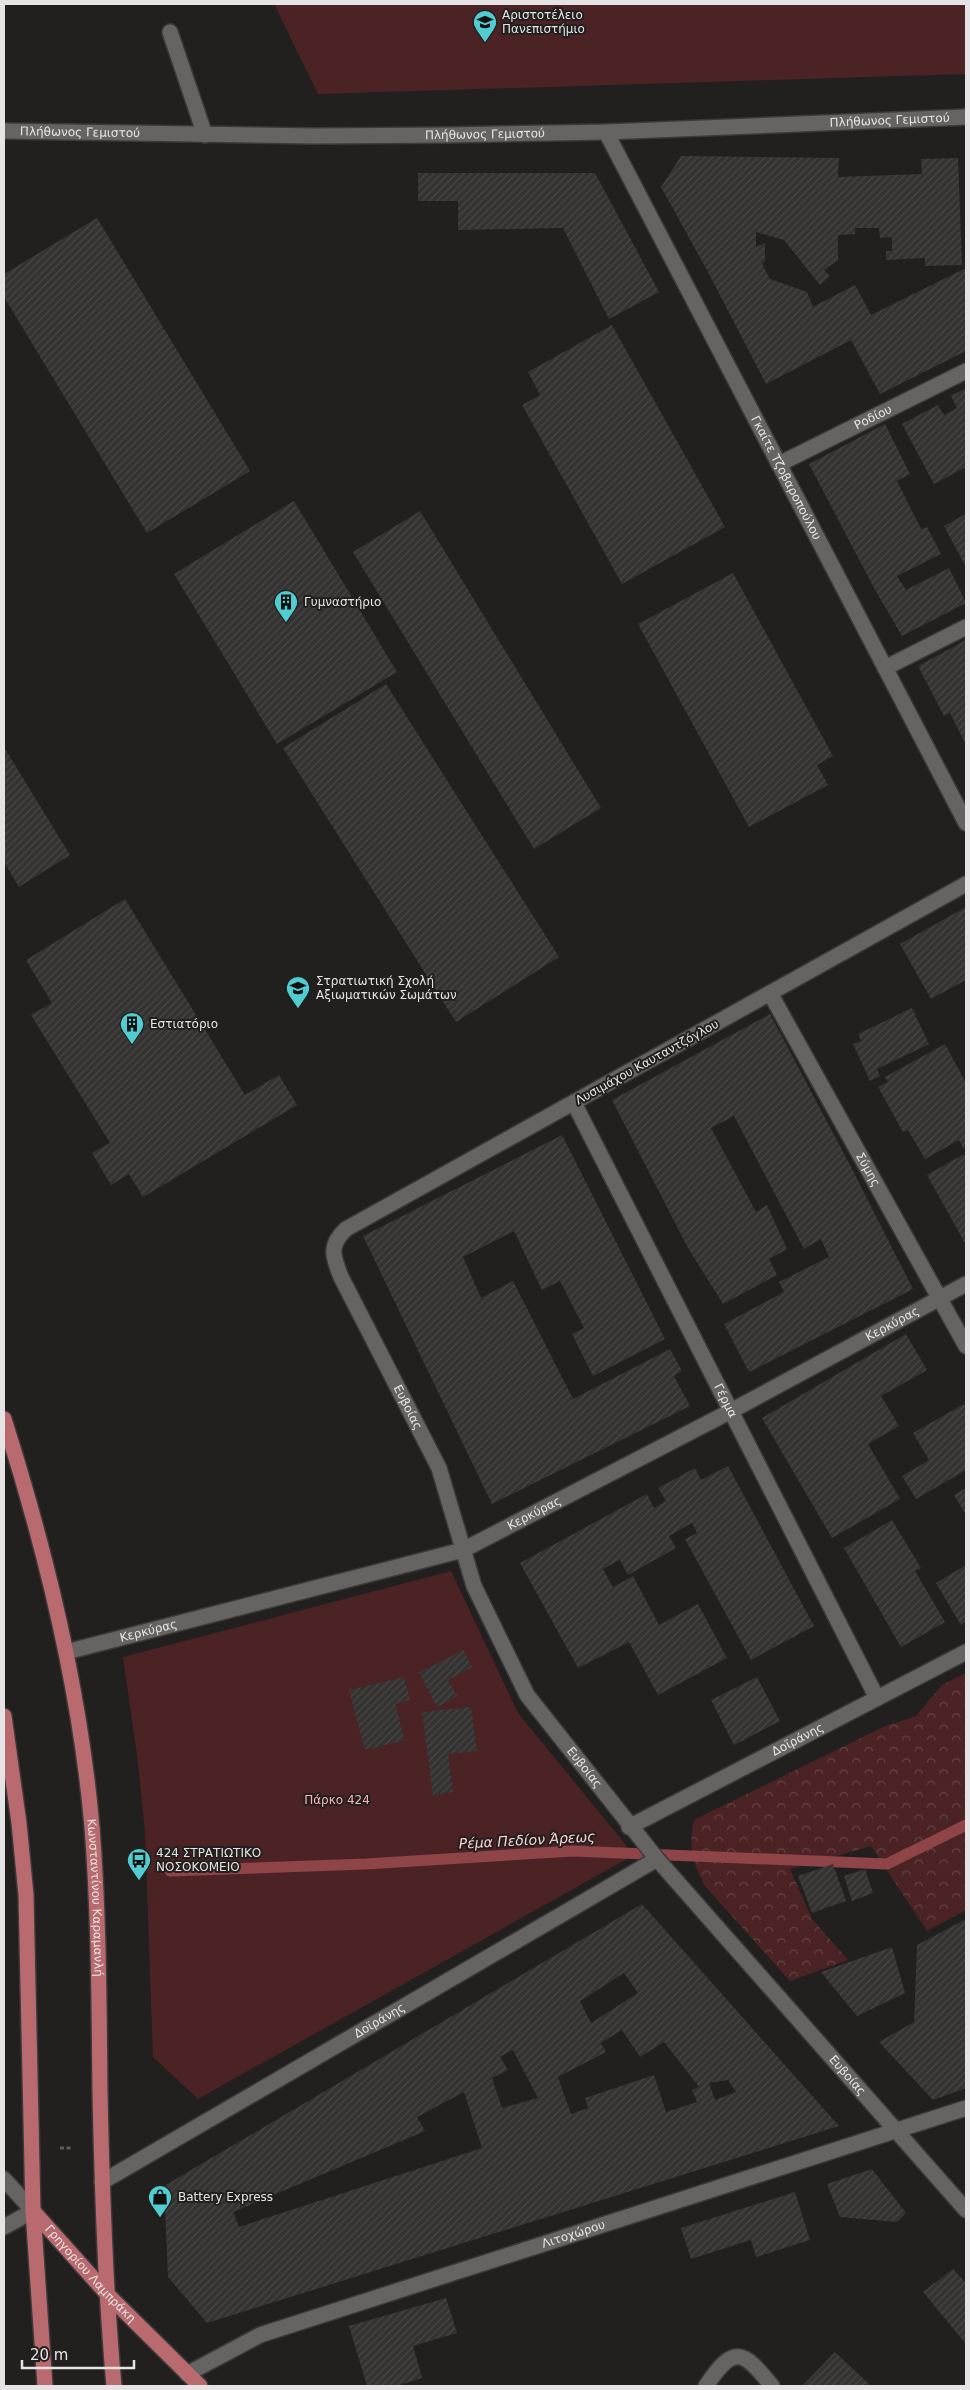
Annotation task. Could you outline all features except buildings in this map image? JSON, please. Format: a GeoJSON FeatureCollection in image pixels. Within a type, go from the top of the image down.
{"type":"FeatureCollection","features":[{"type":"Feature","properties":{"kind":"main road","name":"Κωνσταντίνου Καραμανλή"},"geometry":{"type":"LineString","coordinates":[[4,1420],[23,1481],[66,1652],[83,1747],[92,1829],[100,1963],[102,2182],[114,2386]]}},
{"type":"Feature","properties":{"kind":"main road"},"geometry":{"type":"LineString","coordinates":[[4,1716],[21,1839],[26,1895],[32,2210],[45,2386]]}},
{"type":"Feature","properties":{"kind":"main road","name":"Γρηγορίου Λαμπράκη"},"geometry":{"type":"LineString","coordinates":[[32,2210],[109,2296],[200,2386]]}},
{"type":"Feature","properties":{"kind":"street"},"geometry":{"type":"LineString","coordinates":[[170,32],[205,135]]}},
{"type":"Feature","properties":{"kind":"street","name":"Πλήθωνος Γεμιστού"},"geometry":{"type":"LineString","coordinates":[[4,131],[324,136],[606,132],[966,117]]}},
{"type":"Feature","properties":{"kind":"street","name":"Γκαίτε Τζοβαροπούλου"},"geometry":{"type":"LineString","coordinates":[[606,132],[966,823]]}},
{"type":"Feature","properties":{"kind":"street","name":"Ροδίου"},"geometry":{"type":"LineString","coordinates":[[779,464],[966,371]]}},
{"type":"Feature","properties":{"kind":"street"},"geometry":{"type":"LineString","coordinates":[[885,668],[966,627]]}},
{"type":"Feature","properties":{"kind":"street","name":"Λυσιμάχου Καυταντζόγλου"},"geometry":{"type":"LineString","coordinates":[[334,1245],[338,1237],[346,1229],[966,884]]}},
{"type":"Feature","properties":{"kind":"street","name":"Σύμης"},"geometry":{"type":"LineString","coordinates":[[770,993],[966,1346]]}},
{"type":"Feature","properties":{"kind":"street","name":"Γέρμα"},"geometry":{"type":"LineString","coordinates":[[574,1103],[877,1698]]}},
{"type":"Feature","properties":{"kind":"street","name":"Ευβοίας"},"geometry":{"type":"LineString","coordinates":[[334,1245],[333,1256],[341,1277],[439,1468],[474,1586],[523,1689],[631,1829],[966,2210]]}},
{"type":"Feature","properties":{"kind":"street","name":"Κερκύρας"},"geometry":{"type":"LineString","coordinates":[[66,1652],[463,1550],[731,1411],[966,1284]]}},
{"type":"Feature","properties":{"kind":"street","name":"Δοϊράνης"},"geometry":{"type":"LineString","coordinates":[[631,1829],[966,1652]]}},
{"type":"Feature","properties":{"kind":"street","name":"Δοϊράνης"},"geometry":{"type":"LineString","coordinates":[[102,2182],[657,1859]]}},
{"type":"Feature","properties":{"kind":"street","name":"Λιτοχώρου"},"geometry":{"type":"LineString","coordinates":[[186,2374],[260,2335],[966,2108]]}},
{"type":"Feature","properties":{"kind":"street","name":"Γρηγορίου Λαμπράκη"},"geometry":{"type":"LineString","coordinates":[[4,2179],[32,2210]]}},
{"type":"Feature","properties":{"kind":"street"},"geometry":{"type":"LineString","coordinates":[[4,2227],[32,2210]]}},
{"type":"Feature","properties":{"kind":"street"},"geometry":{"type":"LineString","coordinates":[[706,2386],[720,2365],[728,2359],[737,2356],[748,2359],[772,2386]]}},
{"type":"Feature","properties":{"kind":"path"},"geometry":{"type":"LineString","coordinates":[[32,2147],[102,2148]]}},
{"type":"Feature","properties":{"kind":"green space"},"geometry":{"type":"Polygon","coordinates":[[[274,4],[966,4],[966,74],[318,94],[274,4]]]}},
{"type":"Feature","properties":{"kind":"green space","name":"Πάρκο 424"},"geometry":{"type":"Polygon","coordinates":[[[451,1571],[518,1713],[634,1855],[198,2099],[153,2057],[145,1831],[137,1755],[123,1657],[451,1571]]]}},
{"type":"Feature","properties":{"kind":"green space"},"geometry":{"type":"Polygon","coordinates":[[[966,1673],[966,1910],[927,1931],[871,1846],[790,1869],[812,1919],[848,1960],[790,1981],[705,1886],[697,1870],[693,1854],[692,1829],[694,1820],[883,1727],[916,1716],[942,1685],[966,1673]]]}},
{"type":"Feature","properties":{"kind":"waterway","name":"Ρέμα Πεδίον Άρεως"},"geometry":{"type":"LineString","coordinates":[[170,1871],[366,1864],[573,1851],[887,1864],[966,1825]]}},
{"type":"Feature","properties":{"kind":"place","name":"Αριστοτέλειο Πανεπιστήμιο"},"geometry":{"type":"Point","coordinates":[485,43]}},
{"type":"Feature","properties":{"kind":"place","name":"Γυμναστήριο"},"geometry":{"type":"Point","coordinates":[286,623]}},
{"type":"Feature","properties":{"kind":"place","name":"Στρατιωτική Σχολή Αξιωματικών Σωμάτων"},"geometry":{"type":"Point","coordinates":[298,1009]}},
{"type":"Feature","properties":{"kind":"place","name":"Εστιατόριο"},"geometry":{"type":"Point","coordinates":[132,1045]}},
{"type":"Feature","properties":{"kind":"place","name":"424 ΣΤΡΑΤΙΩΤΙΚΟ ΝΟΣΟΚΟΜΕΙΟ"},"geometry":{"type":"Point","coordinates":[139,1881]}},
{"type":"Feature","properties":{"kind":"place","name":"Battery Express"},"geometry":{"type":"Point","coordinates":[160,2218]}}]}
